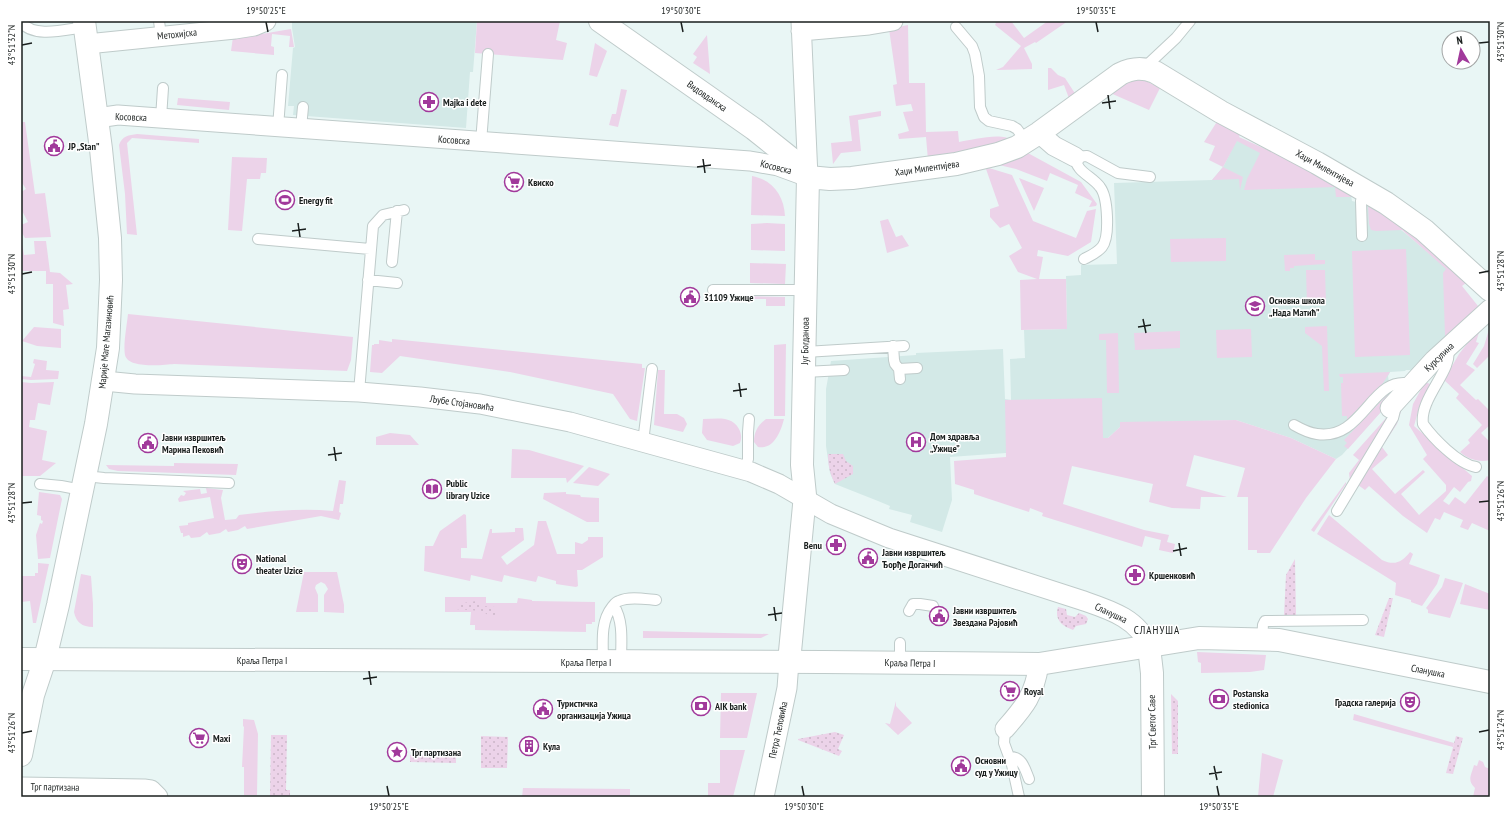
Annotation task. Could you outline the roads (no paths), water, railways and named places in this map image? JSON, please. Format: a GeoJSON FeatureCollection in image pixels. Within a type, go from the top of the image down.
{"type":"FeatureCollection","features":[{"type":"Feature","properties":{"kind":"street","name":"Видовданска"},"geometry":{"type":"LineString","coordinates":[[600,21],[754,129],[793,160],[808,177]]}},
{"type":"Feature","properties":{"kind":"street"},"geometry":{"type":"LineString","coordinates":[[799,24],[869,25],[893,21]]}},
{"type":"Feature","properties":{"kind":"street","name":"Метохијска"},"geometry":{"type":"LineString","coordinates":[[86,30],[255,23]]}},
{"type":"Feature","properties":{"kind":"street","name":"Југ Богданова"},"geometry":{"type":"LineString","coordinates":[[790,662],[805,500],[802,464],[808,177],[799,24]]}},
{"type":"Feature","properties":{"kind":"street","name":"Марије Маге Магазиновић"},"geometry":{"type":"LineString","coordinates":[[21,755],[33,695],[45,659],[58,605],[84,483],[104,381],[110,322],[111,267],[107,201],[86,30]]}},
{"type":"Feature","properties":{"kind":"street","name":"Хаџи Милентијева"},"geometry":{"type":"LineString","coordinates":[[808,177],[845,179],[956,164],[998,154],[1009,150],[1033,137],[1120,74],[1129,70],[1144,68],[1155,72],[1227,116],[1365,190],[1411,220],[1490,290]]}},
{"type":"Feature","properties":{"kind":"street","name":"Косовска"},"geometry":{"type":"LineString","coordinates":[[97,118],[118,115],[760,162],[786,168],[808,177]]}},
{"type":"Feature","properties":{"kind":"street"},"geometry":{"type":"LineString","coordinates":[[1033,137],[1075,157]]}},
{"type":"Feature","properties":{"kind":"street","name":"Курсулина"},"geometry":{"type":"LineString","coordinates":[[1392,406],[1411,384],[1490,309]]}},
{"type":"Feature","properties":{"kind":"street","name":"Љубе Стојановића"},"geometry":{"type":"LineString","coordinates":[[104,381],[135,384],[359,392],[480,404],[570,422],[745,470],[780,484],[805,500]]}},
{"type":"Feature","properties":{"kind":"street","name":"Сланушка"},"geometry":{"type":"LineString","coordinates":[[805,500],[841,519],[889,538],[1108,610],[1126,618],[1139,629],[1146,638],[1149,647],[1200,638],[1286,641],[1490,682]]}},
{"type":"Feature","properties":{"kind":"street","name":"Краља Петра I"},"geometry":{"type":"LineString","coordinates":[[21,659],[790,662],[900,653],[1039,664],[1149,647]]}},
{"type":"Feature","properties":{"kind":"street","name":"Трг Светог Саве"},"geometry":{"type":"LineString","coordinates":[[1149,647],[1152,673],[1154,797]]}},
{"type":"Feature","properties":{"kind":"street","name":"Петра Ћеловића"},"geometry":{"type":"LineString","coordinates":[[764,797],[787,688],[790,662]]}},
{"type":"Feature","properties":{"kind":"street"},"geometry":{"type":"LineString","coordinates":[[1005,729],[1028,702],[1034,688],[1039,664]]}},
{"type":"Feature","properties":{"kind":"street","name":"Трг партизана"},"geometry":{"type":"LineString","coordinates":[[21,787],[144,789],[150,790],[158,797]]}},
{"type":"Feature","properties":{"kind":"lane"},"geometry":{"type":"LineString","coordinates":[[1144,68],[1176,38],[1190,21]]}},
{"type":"Feature","properties":{"kind":"lane"},"geometry":{"type":"LineString","coordinates":[[21,22],[28,29],[40,32],[86,30]]}},
{"type":"Feature","properties":{"kind":"lane"},"geometry":{"type":"LineString","coordinates":[[956,27],[972,46],[975,54],[979,76],[980,107],[984,117],[989,121],[1012,126],[1033,137]]}},
{"type":"Feature","properties":{"kind":"lane"},"geometry":{"type":"LineString","coordinates":[[481,142],[488,54]]}},
{"type":"Feature","properties":{"kind":"lane"},"geometry":{"type":"LineString","coordinates":[[278,127],[282,75]]}},
{"type":"Feature","properties":{"kind":"lane"},"geometry":{"type":"LineString","coordinates":[[161,118],[163,88]]}},
{"type":"Feature","properties":{"kind":"lane"},"geometry":{"type":"LineString","coordinates":[[301,128],[303,107]]}},
{"type":"Feature","properties":{"kind":"lane"},"geometry":{"type":"LineString","coordinates":[[1084,259],[1099,250],[1104,243],[1106,232],[1106,205],[1101,188],[1077,166],[1075,157],[1087,156],[1118,173],[1150,177]]}},
{"type":"Feature","properties":{"kind":"lane"},"geometry":{"type":"LineString","coordinates":[[1362,236],[1361,201],[1365,190]]}},
{"type":"Feature","properties":{"kind":"lane"},"geometry":{"type":"LineString","coordinates":[[359,392],[372,230],[374,223],[383,215],[400,211],[392,262]]}},
{"type":"Feature","properties":{"kind":"lane"},"geometry":{"type":"LineString","coordinates":[[258,239],[370,249]]}},
{"type":"Feature","properties":{"kind":"lane"},"geometry":{"type":"LineString","coordinates":[[368,280],[397,283]]}},
{"type":"Feature","properties":{"kind":"lane"},"geometry":{"type":"LineString","coordinates":[[713,290],[806,290]]}},
{"type":"Feature","properties":{"kind":"lane"},"geometry":{"type":"LineString","coordinates":[[804,362],[893,346],[904,346]]}},
{"type":"Feature","properties":{"kind":"lane"},"geometry":{"type":"LineString","coordinates":[[893,346],[895,364],[899,374],[913,370]]}},
{"type":"Feature","properties":{"kind":"lane"},"geometry":{"type":"LineString","coordinates":[[1448,348],[1448,360],[1432,390],[1424,410],[1423,424],[1462,462],[1476,467]]}},
{"type":"Feature","properties":{"kind":"lane"},"geometry":{"type":"LineString","coordinates":[[804,362],[844,370]]}},
{"type":"Feature","properties":{"kind":"lane"},"geometry":{"type":"LineString","coordinates":[[643,442],[652,369]]}},
{"type":"Feature","properties":{"kind":"lane"},"geometry":{"type":"LineString","coordinates":[[1294,426],[1309,433],[1339,433],[1348,427],[1387,387],[1398,383],[1411,384]]}},
{"type":"Feature","properties":{"kind":"lane"},"geometry":{"type":"LineString","coordinates":[[1337,511],[1393,418],[1395,410],[1392,406]]}},
{"type":"Feature","properties":{"kind":"lane"},"geometry":{"type":"LineString","coordinates":[[745,470],[748,459],[748,432],[750,419]]}},
{"type":"Feature","properties":{"kind":"lane"},"geometry":{"type":"LineString","coordinates":[[40,484],[61,486],[84,483],[104,478],[229,482]]}},
{"type":"Feature","properties":{"kind":"lane"},"geometry":{"type":"LineString","coordinates":[[612,662],[603,633],[607,614],[617,602],[626,599],[656,600]]}},
{"type":"Feature","properties":{"kind":"lane"},"geometry":{"type":"LineString","coordinates":[[909,611],[913,604],[933,606]]}},
{"type":"Feature","properties":{"kind":"lane"},"geometry":{"type":"LineString","coordinates":[[612,662],[621,623],[618,612],[614,606]]}},
{"type":"Feature","properties":{"kind":"lane"},"geometry":{"type":"LineString","coordinates":[[1262,640],[1262,624],[1265,621],[1363,620]]}},
{"type":"Feature","properties":{"kind":"lane"},"geometry":{"type":"LineString","coordinates":[[1005,729],[1004,743],[1019,797]]}},
{"type":"Feature","properties":{"kind":"lane"},"geometry":{"type":"LineString","coordinates":[[1009,757],[1014,756],[1020,760],[1029,779]]}},
{"type":"Feature","properties":{"kind":"place","name":"Majka i dete"},"geometry":{"type":"Point","coordinates":[429,102]}},
{"type":"Feature","properties":{"kind":"place","name":"JP „Stan”"},"geometry":{"type":"Point","coordinates":[54,146]}},
{"type":"Feature","properties":{"kind":"place","name":"Квиско"},"geometry":{"type":"Point","coordinates":[514,182]}},
{"type":"Feature","properties":{"kind":"place","name":"Energy fit"},"geometry":{"type":"Point","coordinates":[285,200]}},
{"type":"Feature","properties":{"kind":"place","name":"31109 Ужице"},"geometry":{"type":"Point","coordinates":[690,297]}},
{"type":"Feature","properties":{"kind":"place","name":"Основна школа „Нада Матић”"},"geometry":{"type":"Point","coordinates":[1255,306]}},
{"type":"Feature","properties":{"kind":"place","name":"Дом здравља „Ужице”"},"geometry":{"type":"Point","coordinates":[916,442]}},
{"type":"Feature","properties":{"kind":"place","name":"Јавни извршитељ Марина Пековић"},"geometry":{"type":"Point","coordinates":[148,443]}},
{"type":"Feature","properties":{"kind":"place","name":"Public library Uzice"},"geometry":{"type":"Point","coordinates":[432,489]}},
{"type":"Feature","properties":{"kind":"place","name":"Benu"},"geometry":{"type":"Point","coordinates":[836,545]}},
{"type":"Feature","properties":{"kind":"place","name":"Јавни извршитељ Ђорђе Доганчић"},"geometry":{"type":"Point","coordinates":[868,558]}},
{"type":"Feature","properties":{"kind":"place","name":"National theater Uzice"},"geometry":{"type":"Point","coordinates":[242,564]}},
{"type":"Feature","properties":{"kind":"place","name":"Кршенковић"},"geometry":{"type":"Point","coordinates":[1135,575]}},
{"type":"Feature","properties":{"kind":"place","name":"Јавни извршитељ Звездана Рајовић"},"geometry":{"type":"Point","coordinates":[939,616]}},
{"type":"Feature","properties":{"kind":"place","name":"Royal"},"geometry":{"type":"Point","coordinates":[1010,691]}},
{"type":"Feature","properties":{"kind":"place","name":"Postanska stedionica"},"geometry":{"type":"Point","coordinates":[1219,699]}},
{"type":"Feature","properties":{"kind":"place","name":"Градска галерија"},"geometry":{"type":"Point","coordinates":[1410,702]}},
{"type":"Feature","properties":{"kind":"place","name":"AIK bank"},"geometry":{"type":"Point","coordinates":[701,706]}},
{"type":"Feature","properties":{"kind":"place","name":"Туристичка организација Ужица"},"geometry":{"type":"Point","coordinates":[543,709]}},
{"type":"Feature","properties":{"kind":"place","name":"Maxi"},"geometry":{"type":"Point","coordinates":[199,738]}},
{"type":"Feature","properties":{"kind":"place","name":"Кула"},"geometry":{"type":"Point","coordinates":[529,746]}},
{"type":"Feature","properties":{"kind":"place","name":"Трг партизана"},"geometry":{"type":"Point","coordinates":[397,752]}},
{"type":"Feature","properties":{"kind":"place","name":"Основни суд у Ужицу"},"geometry":{"type":"Point","coordinates":[961,766]}},
{"type":"Feature","properties":{"kind":"district","name":"СЛАНУША"},"geometry":{"type":"Point","coordinates":[1157,630]}}]}
